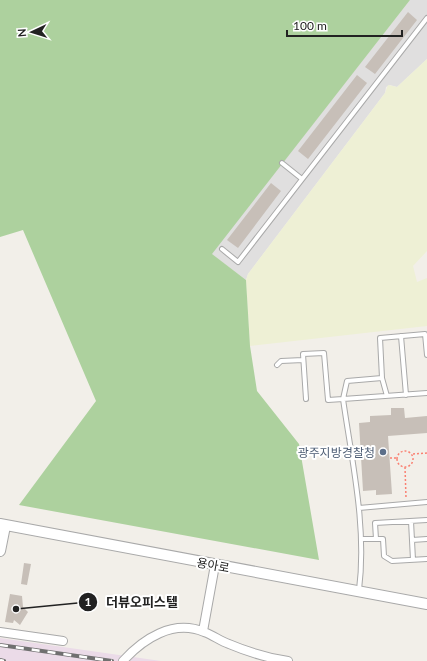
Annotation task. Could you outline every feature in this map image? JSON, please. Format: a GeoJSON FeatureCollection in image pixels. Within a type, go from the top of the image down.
{"type":"FeatureCollection","features":[{"type":"Feature","properties":{"kind":"street"},"geometry":{"type":"LineString","coordinates":[[0,551],[3,525]]}},
{"type":"Feature","properties":{"kind":"street","name":"용아로"},"geometry":{"type":"LineString","coordinates":[[3,525],[427,604]]}},
{"type":"Feature","properties":{"kind":"street"},"geometry":{"type":"LineString","coordinates":[[203,631],[215,565]]}},
{"type":"Feature","properties":{"kind":"street"},"geometry":{"type":"LineString","coordinates":[[123,661],[135,648],[153,635],[174,629],[185,628],[203,631],[228,644],[274,659],[288,661]]}},
{"type":"Feature","properties":{"kind":"street"},"geometry":{"type":"LineString","coordinates":[[0,632],[63,641]]}},
{"type":"Feature","properties":{"kind":"lane"},"geometry":{"type":"LineString","coordinates":[[222,249],[238,262],[427,18]]}},
{"type":"Feature","properties":{"kind":"lane"},"geometry":{"type":"LineString","coordinates":[[282,163],[302,179]]}},
{"type":"Feature","properties":{"kind":"lane"},"geometry":{"type":"LineString","coordinates":[[387,396],[382,378],[380,338],[425,334],[427,356]]}},
{"type":"Feature","properties":{"kind":"lane"},"geometry":{"type":"LineString","coordinates":[[401,336],[406,395]]}},
{"type":"Feature","properties":{"kind":"lane"},"geometry":{"type":"LineString","coordinates":[[306,399],[303,354],[324,352],[328,400],[427,393]]}},
{"type":"Feature","properties":{"kind":"lane"},"geometry":{"type":"LineString","coordinates":[[277,365],[282,361],[303,360]]}},
{"type":"Feature","properties":{"kind":"lane"},"geometry":{"type":"LineString","coordinates":[[359,591],[361,571],[361,539],[343,399],[347,381],[382,378]]}},
{"type":"Feature","properties":{"kind":"lane"},"geometry":{"type":"LineString","coordinates":[[358,508],[427,502]]}},
{"type":"Feature","properties":{"kind":"lane"},"geometry":{"type":"LineString","coordinates":[[411,520],[413,560]]}},
{"type":"Feature","properties":{"kind":"lane"},"geometry":{"type":"LineString","coordinates":[[376,539],[375,523],[427,520]]}},
{"type":"Feature","properties":{"kind":"lane"},"geometry":{"type":"LineString","coordinates":[[361,539],[383,539],[384,556],[392,561],[427,559]]}},
{"type":"Feature","properties":{"kind":"lane"},"geometry":{"type":"LineString","coordinates":[[412,540],[427,539]]}},
{"type":"Feature","properties":{"kind":"path"},"geometry":{"type":"LineString","coordinates":[[408,450],[412,454],[413,462],[409,466],[404,467],[398,463],[397,458],[402,451],[408,450]]}},
{"type":"Feature","properties":{"kind":"path"},"geometry":{"type":"LineString","coordinates":[[412,454],[427,453]]}},
{"type":"Feature","properties":{"kind":"path"},"geometry":{"type":"LineString","coordinates":[[390,458],[397,458]]}},
{"type":"Feature","properties":{"kind":"path"},"geometry":{"type":"LineString","coordinates":[[404,467],[406,504]]}},
{"type":"Feature","properties":{"kind":"shaded area"},"geometry":{"type":"Polygon","coordinates":[[[410,0],[427,0],[427,59],[397,87],[390,85],[386,87],[385,93],[248,274],[246,280],[211,254],[410,0]]]}},
{"type":"Feature","properties":{"kind":"shaded area"},"geometry":{"type":"Polygon","coordinates":[[[0,638],[161,661],[0,661],[0,638]]]}},
{"type":"Feature","properties":{"kind":"green space"},"geometry":{"type":"Polygon","coordinates":[[[0,0],[410,0],[212,254],[246,280],[250,346],[257,391],[299,444],[319,560],[19,505],[96,401],[23,230],[0,237],[0,0]]]}},
{"type":"Feature","properties":{"kind":"green space"},"geometry":{"type":"Polygon","coordinates":[[[427,59],[427,251],[413,266],[417,282],[427,278],[427,326],[250,346],[246,280],[248,274],[385,93],[388,85],[397,87],[427,59]]]}},
{"type":"Feature","properties":{"kind":"building"},"geometry":{"type":"Polygon","coordinates":[[[408,12],[417,20],[375,74],[365,67],[408,12]]]}},
{"type":"Feature","properties":{"kind":"building"},"geometry":{"type":"Polygon","coordinates":[[[357,75],[367,83],[308,159],[298,151],[357,75]]]}},
{"type":"Feature","properties":{"kind":"building"},"geometry":{"type":"Polygon","coordinates":[[[271,183],[281,191],[238,248],[227,240],[271,183]]]}},
{"type":"Feature","properties":{"kind":"building","name":"광주지방경찰청"},"geometry":{"type":"Polygon","coordinates":[[[391,408],[404,408],[405,418],[427,416],[427,433],[388,436],[392,494],[376,495],[376,490],[363,491],[359,423],[370,422],[370,416],[391,415],[391,408]]]}},
{"type":"Feature","properties":{"kind":"building"},"geometry":{"type":"Polygon","coordinates":[[[24,563],[31,564],[27,585],[21,584],[24,563]]]}},
{"type":"Feature","properties":{"kind":"building"},"geometry":{"type":"Polygon","coordinates":[[[10,594],[22,596],[23,607],[28,612],[20,625],[14,620],[13,623],[5,622],[10,594]]]}},
{"type":"Feature","properties":{"kind":"railway"},"geometry":{"type":"LineString","coordinates":[[0,645],[112,661]]}},
{"type":"Feature","properties":{"kind":"railway"},"geometry":{"type":"LineString","coordinates":[[0,660],[4,661]]}},
{"type":"Feature","properties":{"kind":"place","name":"광주지방경찰청"},"geometry":{"type":"Point","coordinates":[383,452]}},
{"type":"Feature","properties":{"kind":"place","name":"더뷰오피스텔"},"geometry":{"type":"Point","coordinates":[16,609]}}]}
